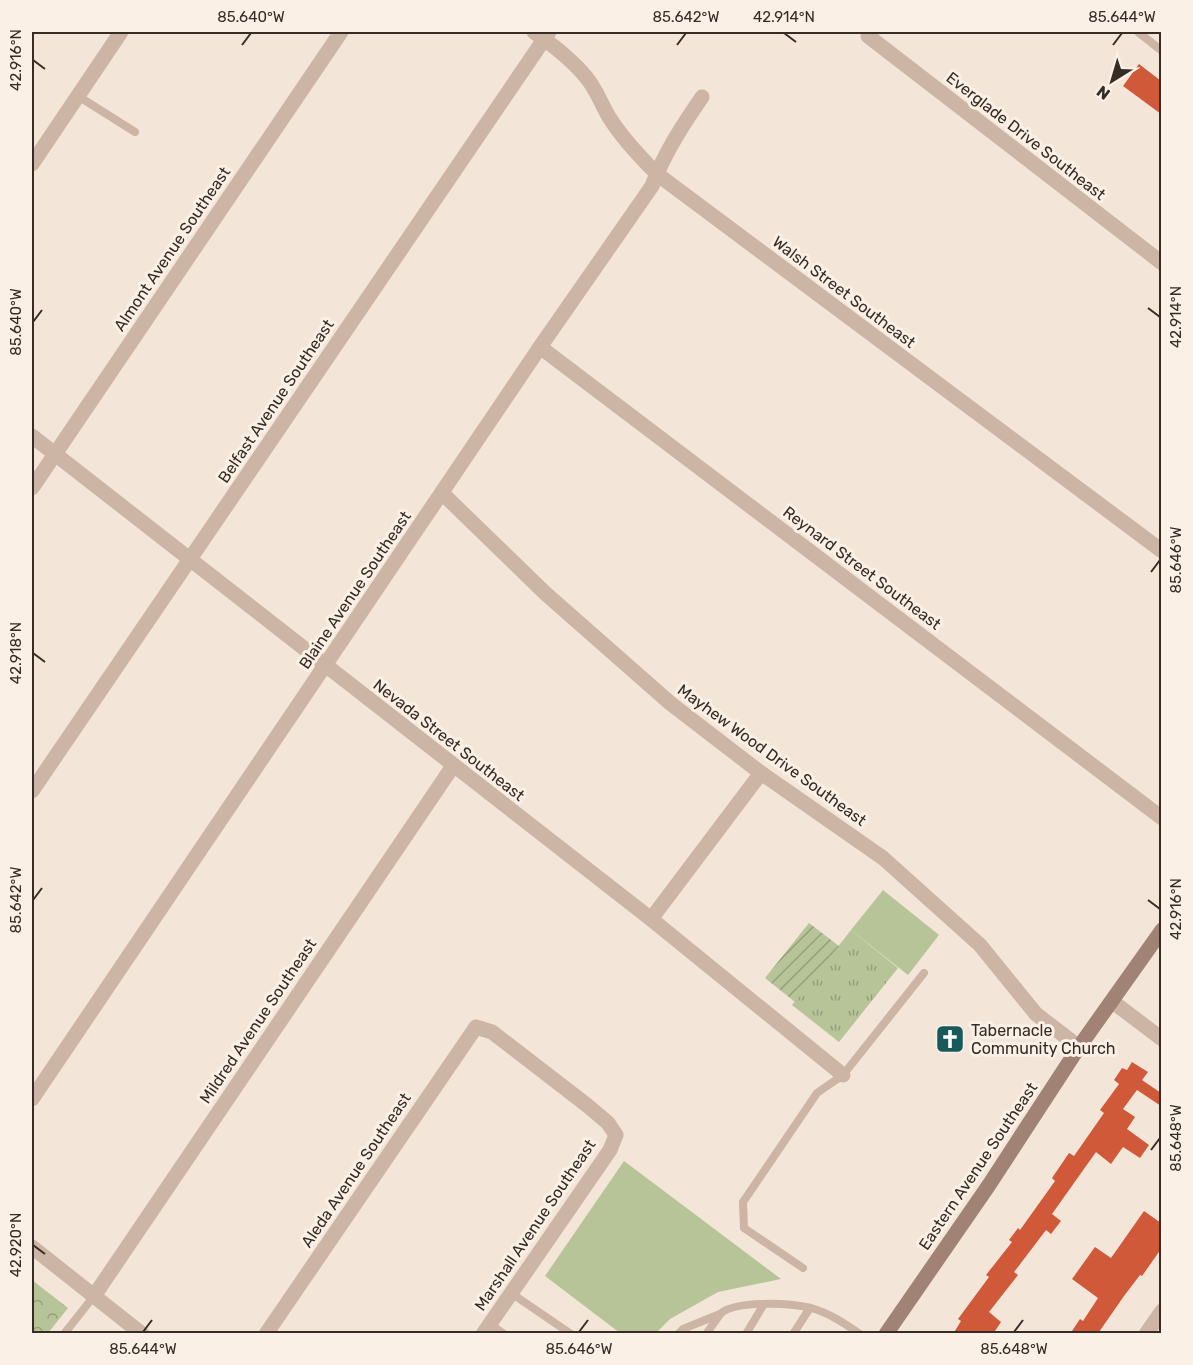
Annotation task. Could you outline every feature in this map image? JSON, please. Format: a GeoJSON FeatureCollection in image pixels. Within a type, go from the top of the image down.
{"type":"FeatureCollection","features":[{"type":"Feature","properties":{"kind":"main road","name":"Eastern Avenue Southeast"},"geometry":{"type":"LineString","coordinates":[[886,1334],[989,1185],[1079,1047],[1113,1002],[1161,930]]}},
{"type":"Feature","properties":{"kind":"street"},"geometry":{"type":"LineString","coordinates":[[32,164],[121,32]]}},
{"type":"Feature","properties":{"kind":"street","name":"Almont Avenue Southeast"},"geometry":{"type":"LineString","coordinates":[[32,488],[341,32]]}},
{"type":"Feature","properties":{"kind":"street","name":"Walsh Street Southeast"},"geometry":{"type":"LineString","coordinates":[[542,34],[586,77],[597,92],[610,118],[631,146],[657,174],[1161,551]]}},
{"type":"Feature","properties":{"kind":"street","name":"Belfast Avenue Southeast"},"geometry":{"type":"LineString","coordinates":[[32,791],[542,34]]}},
{"type":"Feature","properties":{"kind":"street","name":"Everglade Drive Southeast"},"geometry":{"type":"LineString","coordinates":[[869,34],[1161,263]]}},
{"type":"Feature","properties":{"kind":"street","name":"Blaine Avenue Southeast"},"geometry":{"type":"LineString","coordinates":[[32,1099],[540,346],[652,186],[676,136],[702,98]]}},
{"type":"Feature","properties":{"kind":"street","name":"Reynard Street Southeast"},"geometry":{"type":"LineString","coordinates":[[540,346],[1161,818]]}},
{"type":"Feature","properties":{"kind":"street","name":"Nevada Street Southeast"},"geometry":{"type":"LineString","coordinates":[[32,436],[651,919],[843,1075]]}},
{"type":"Feature","properties":{"kind":"street","name":"Mayhew Wood Drive Southeast"},"geometry":{"type":"LineString","coordinates":[[442,493],[545,593],[670,703],[761,773],[883,858],[980,945],[1036,1014],[1079,1047]]}},
{"type":"Feature","properties":{"kind":"street","name":"Mildred Avenue Southeast"},"geometry":{"type":"LineString","coordinates":[[94,1296],[453,766]]}},
{"type":"Feature","properties":{"kind":"street"},"geometry":{"type":"LineString","coordinates":[[651,919],[761,773]]}},
{"type":"Feature","properties":{"kind":"street"},"geometry":{"type":"LineString","coordinates":[[1113,1002],[1161,1039]]}},
{"type":"Feature","properties":{"kind":"street","name":"Marshall Avenue Southeast"},"geometry":{"type":"LineString","coordinates":[[476,1027],[492,1032],[588,1106],[608,1123],[616,1136],[610,1150],[486,1329]]}},
{"type":"Feature","properties":{"kind":"street","name":"Aleda Avenue Southeast"},"geometry":{"type":"LineString","coordinates":[[266,1334],[476,1027]]}},
{"type":"Feature","properties":{"kind":"street"},"geometry":{"type":"LineString","coordinates":[[32,1247],[142,1334]]}},
{"type":"Feature","properties":{"kind":"street"},"geometry":{"type":"LineString","coordinates":[[1146,1334],[1161,1311]]}},
{"type":"Feature","properties":{"kind":"lane"},"geometry":{"type":"LineString","coordinates":[[1138,32],[1161,51]]}},
{"type":"Feature","properties":{"kind":"lane"},"geometry":{"type":"LineString","coordinates":[[78,96],[135,132]]}},
{"type":"Feature","properties":{"kind":"lane"},"geometry":{"type":"LineString","coordinates":[[803,1268],[744,1228],[743,1202],[818,1093],[843,1075],[924,973]]}},
{"type":"Feature","properties":{"kind":"lane"},"geometry":{"type":"LineString","coordinates":[[511,1293],[571,1334]]}},
{"type":"Feature","properties":{"kind":"lane"},"geometry":{"type":"LineString","coordinates":[[64,1334],[94,1296]]}},
{"type":"Feature","properties":{"kind":"lane"},"geometry":{"type":"LineString","coordinates":[[747,1334],[765,1304]]}},
{"type":"Feature","properties":{"kind":"lane"},"geometry":{"type":"LineString","coordinates":[[706,1334],[724,1310],[765,1304],[810,1308],[836,1318],[860,1334]]}},
{"type":"Feature","properties":{"kind":"lane"},"geometry":{"type":"LineString","coordinates":[[793,1334],[810,1308]]}},
{"type":"Feature","properties":{"kind":"lane"},"geometry":{"type":"LineString","coordinates":[[678,1334],[683,1329],[720,1314]]}},
{"type":"Feature","properties":{"kind":"lane"},"geometry":{"type":"LineString","coordinates":[[486,1329],[504,1334]]}},
{"type":"Feature","properties":{"kind":"green space"},"geometry":{"type":"Polygon","coordinates":[[[883,890],[939,935],[908,975],[851,930],[883,890]]]}},
{"type":"Feature","properties":{"kind":"green space"},"geometry":{"type":"Polygon","coordinates":[[[809,923],[839,946],[795,1002],[765,978],[809,923]]]}},
{"type":"Feature","properties":{"kind":"green space"},"geometry":{"type":"Polygon","coordinates":[[[851,930],[898,968],[839,1042],[792,1005],[851,930]]]}},
{"type":"Feature","properties":{"kind":"green space"},"geometry":{"type":"Polygon","coordinates":[[[624,1161],[781,1279],[718,1292],[670,1319],[656,1333],[620,1333],[545,1276],[624,1161]]]}},
{"type":"Feature","properties":{"kind":"green space"},"geometry":{"type":"Polygon","coordinates":[[[32,1280],[68,1308],[48,1333],[32,1333],[32,1280]]]}},
{"type":"Feature","properties":{"kind":"building"},"geometry":{"type":"Polygon","coordinates":[[[1139,64],[1161,81],[1161,114],[1123,86],[1139,64]]]}},
{"type":"Feature","properties":{"kind":"building"},"geometry":{"type":"Polygon","coordinates":[[[1132,1062],[1148,1072],[1142,1080],[1161,1093],[1161,1106],[1137,1090],[1123,1109],[1135,1117],[1127,1129],[1149,1145],[1140,1158],[1123,1147],[1111,1164],[1096,1152],[1052,1214],[1061,1221],[1051,1234],[1046,1230],[1014,1272],[1018,1275],[989,1312],[1001,1322],[993,1334],[953,1334],[961,1321],[958,1319],[989,1277],[986,1275],[1012,1242],[1009,1240],[1018,1228],[1020,1230],[1055,1181],[1052,1178],[1069,1153],[1074,1156],[1104,1113],[1100,1110],[1119,1084],[1114,1080],[1122,1068],[1127,1070],[1132,1062]]]}},
{"type":"Feature","properties":{"kind":"building"},"geometry":{"type":"Polygon","coordinates":[[[1144,1211],[1161,1223],[1161,1249],[1099,1332],[1102,1334],[1070,1334],[1080,1319],[1083,1321],[1098,1298],[1072,1279],[1095,1247],[1111,1258],[1144,1211]]]}},
{"type":"Feature","properties":{"kind":"place","name":"Tabernacle Community Church"},"geometry":{"type":"Point","coordinates":[950,1039]}}]}
